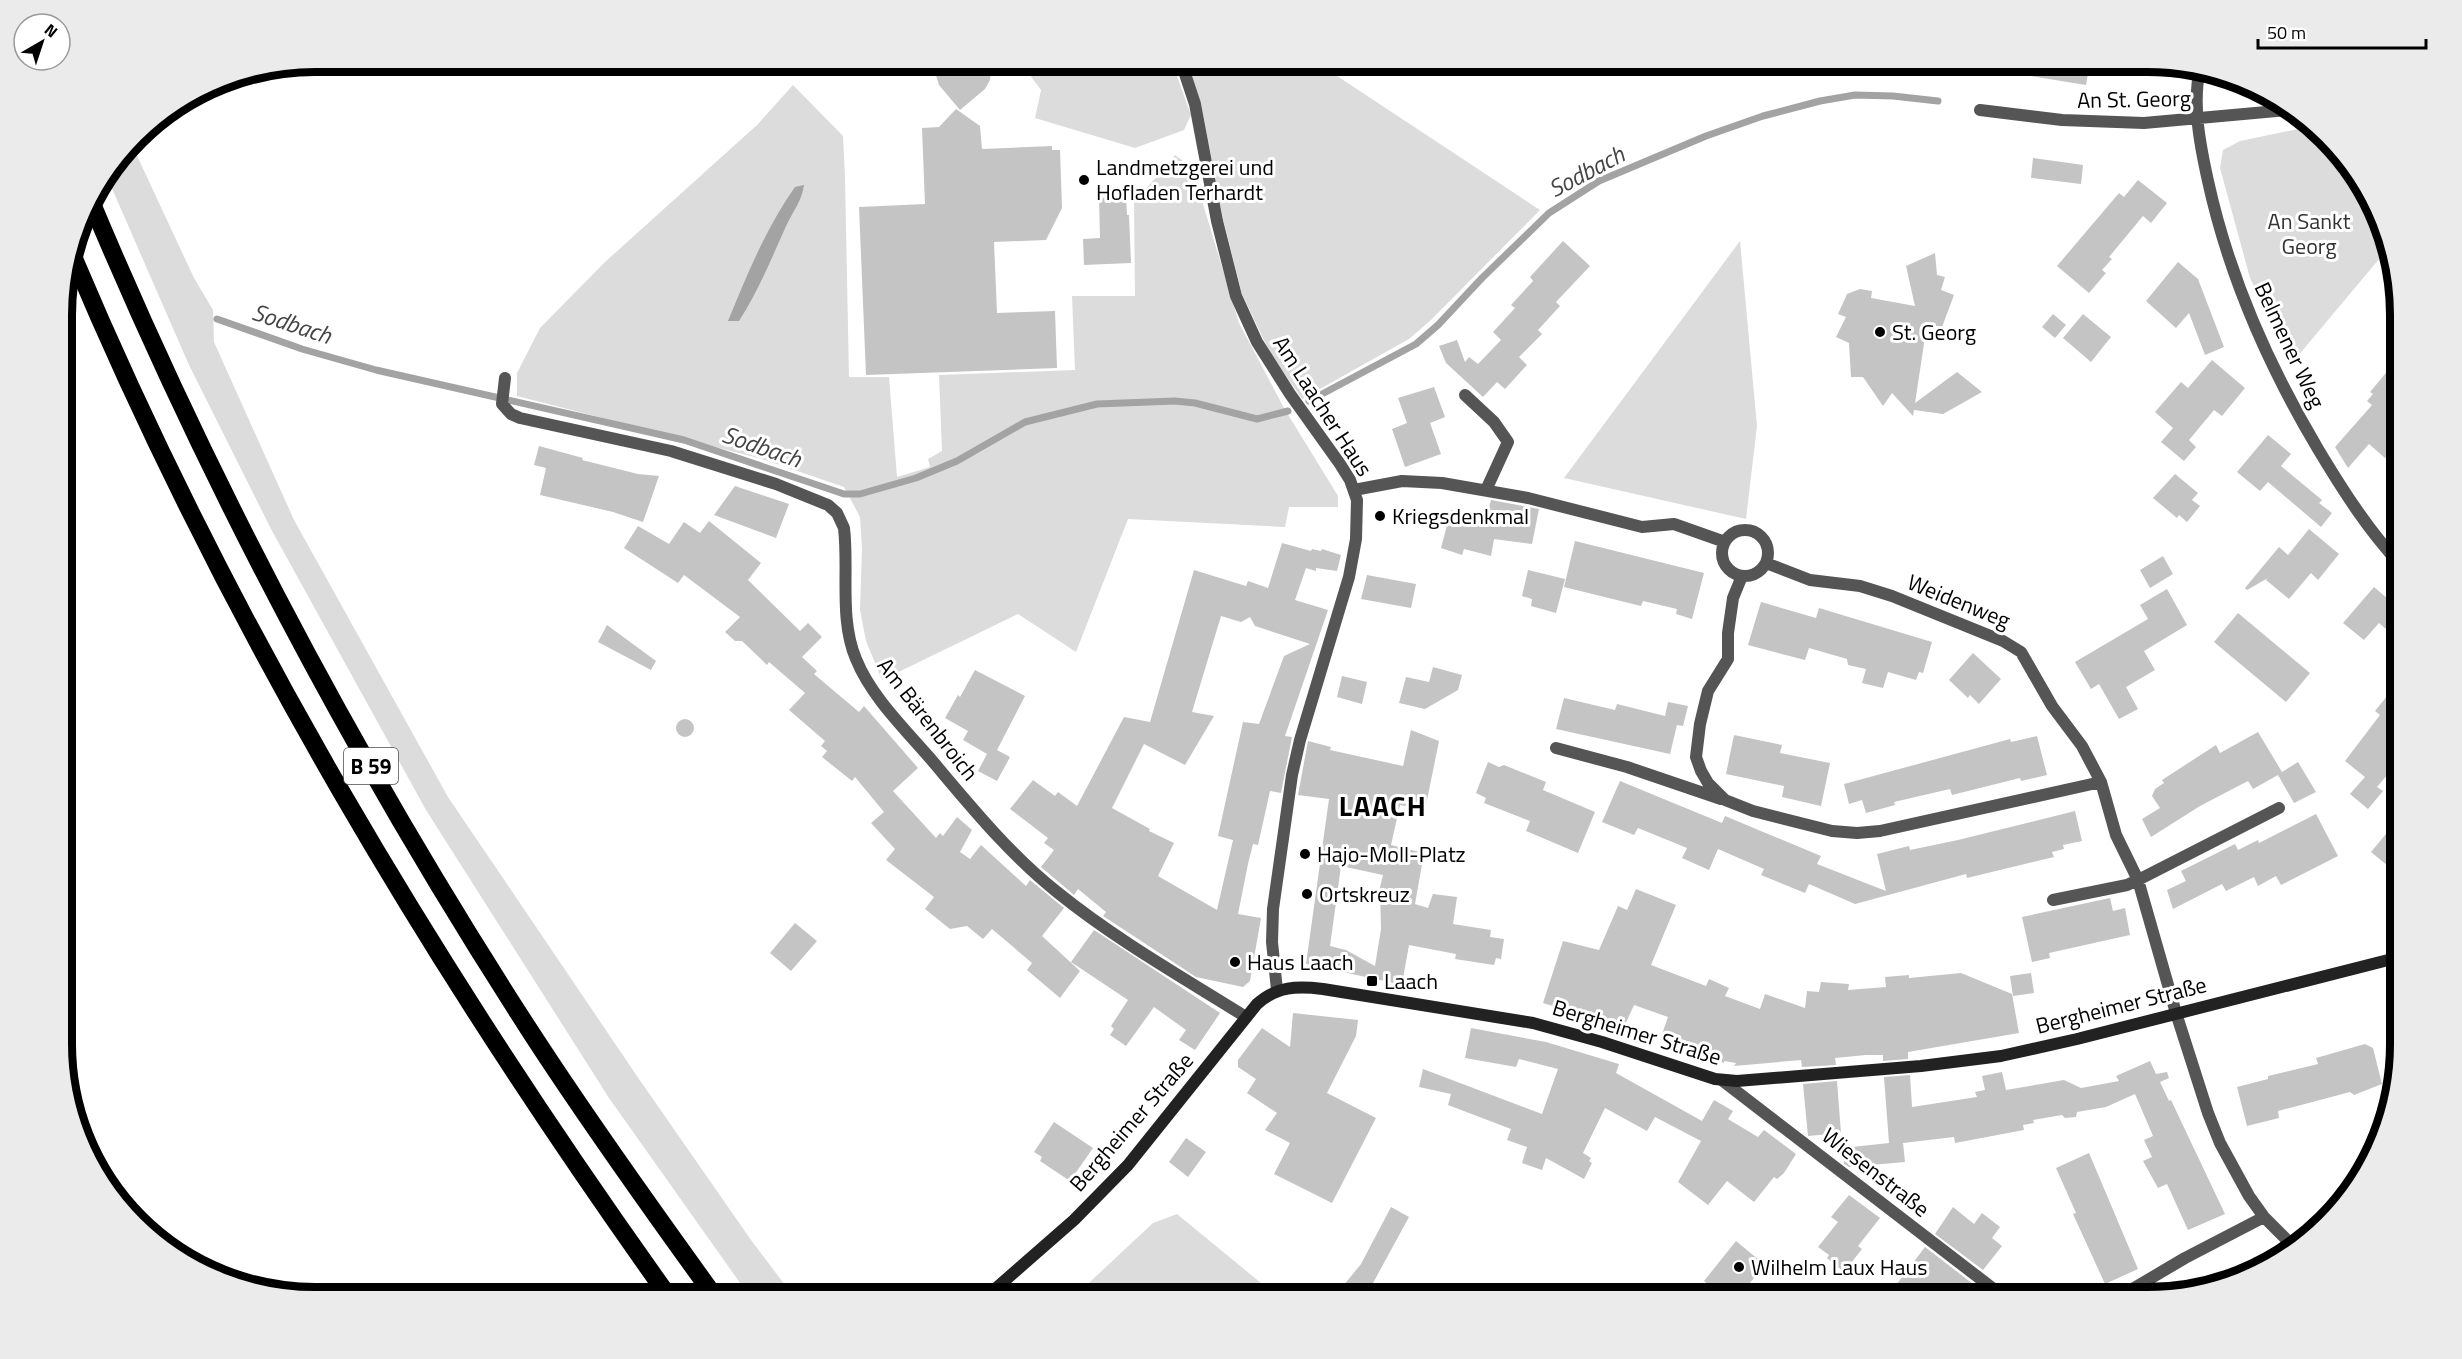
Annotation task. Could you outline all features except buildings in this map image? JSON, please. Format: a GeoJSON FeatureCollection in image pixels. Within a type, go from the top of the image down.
{"type":"FeatureCollection","features":[{"type":"Feature","properties":{"kind":"highway","name":"B 59"},"geometry":{"type":"LineString","coordinates":[[95,211],[153,342],[223,489],[286,612],[366,758],[529,1029],[599,1134],[708,1287]]}},
{"type":"Feature","properties":{"kind":"highway","name":"B 59"},"geometry":{"type":"LineString","coordinates":[[77,266],[175,480],[233,595],[374,849],[509,1065],[662,1287]]}},
{"type":"Feature","properties":{"kind":"street","name":"Am Laacher Haus"},"geometry":{"type":"LineString","coordinates":[[1184,72],[1195,104],[1217,221],[1242,311],[1266,357],[1340,464],[1357,500],[1357,523],[1349,578],[1298,746],[1292,775],[1273,909],[1272,942],[1277,990]]}},
{"type":"Feature","properties":{"kind":"street","name":"Belmener Weg"},"geometry":{"type":"LineString","coordinates":[[2198,78],[2196,87],[2198,120],[2207,175],[2222,237],[2246,307],[2294,407],[2345,493],[2390,553]]}},
{"type":"Feature","properties":{"kind":"street","name":"An St. Georg"},"geometry":{"type":"LineString","coordinates":[[1980,110],[2100,123],[2198,120],[2279,111]]}},
{"type":"Feature","properties":{"kind":"street","name":"Am Bärenbroich"},"geometry":{"type":"LineString","coordinates":[[505,378],[502,398],[507,410],[520,418],[671,451],[776,484],[831,508],[839,517],[844,528],[849,632],[856,658],[874,689],[900,723],[1006,844],[1045,881],[1103,926],[1246,1017]]}},
{"type":"Feature","properties":{"kind":"street"},"geometry":{"type":"LineString","coordinates":[[1465,395],[1494,422],[1508,442],[1485,490]]}},
{"type":"Feature","properties":{"kind":"street"},"geometry":{"type":"LineString","coordinates":[[1354,490],[1413,481],[1485,490],[1642,527],[1674,524],[1725,542]]}},
{"type":"Feature","properties":{"kind":"street"},"geometry":{"type":"LineString","coordinates":[[1755,531],[1761,535],[1768,548],[1766,563],[1756,573],[1742,576],[1735,573],[1724,563],[1722,556],[1725,542],[1734,532],[1755,531]]}},
{"type":"Feature","properties":{"kind":"street","name":"Weidenweg"},"geometry":{"type":"LineString","coordinates":[[1766,563],[1809,580],[1851,584],[1892,596],[2016,647],[2026,658],[2052,706],[2082,746],[2101,782],[2116,835],[2138,880],[2176,1013],[2216,1136],[2240,1182],[2264,1217],[2288,1242]]}},
{"type":"Feature","properties":{"kind":"street"},"geometry":{"type":"LineString","coordinates":[[1725,800],[1704,777],[1698,764],[1696,749],[1708,691],[1727,663],[1733,598],[1742,576]]}},
{"type":"Feature","properties":{"kind":"street"},"geometry":{"type":"LineString","coordinates":[[1556,748],[1627,767],[1782,819],[1832,831],[1857,833],[1880,831],[2101,782]]}},
{"type":"Feature","properties":{"kind":"street"},"geometry":{"type":"LineString","coordinates":[[2053,900],[2127,885],[2279,808]]}},
{"type":"Feature","properties":{"kind":"street","name":"Bergheimer Straße"},"geometry":{"type":"LineString","coordinates":[[997,1287],[1074,1220],[1128,1165],[1246,1017],[1261,1000],[1277,990],[1297,987],[1323,989],[1526,1021],[1602,1041],[1723,1081],[1751,1081],[1977,1060],[2043,1047],[2390,960]]}},
{"type":"Feature","properties":{"kind":"street","name":"Wiesenstraße"},"geometry":{"type":"LineString","coordinates":[[1723,1081],[1991,1287]]}},
{"type":"Feature","properties":{"kind":"street"},"geometry":{"type":"LineString","coordinates":[[2136,1287],[2185,1258],[2264,1217]]}},
{"type":"Feature","properties":{"kind":"green space"},"geometry":{"type":"Polygon","coordinates":[[[1028,72],[1176,72],[1191,115],[1184,130],[1135,148],[1035,118],[1041,90],[1028,72]]]}},
{"type":"Feature","properties":{"kind":"green space"},"geometry":{"type":"Polygon","coordinates":[[[1190,72],[1331,72],[1540,210],[1431,320],[1409,339],[1302,399],[1270,353],[1242,294],[1223,219],[1201,103],[1190,72]]]}},
{"type":"Feature","properties":{"kind":"green space"},"geometry":{"type":"Polygon","coordinates":[[[793,85],[843,136],[849,377],[889,377],[897,477],[930,467],[928,459],[942,451],[939,375],[1075,370],[1072,296],[1135,296],[1134,203],[1175,155],[1182,160],[1190,182],[1196,181],[1239,323],[1284,408],[1338,496],[1338,507],[1289,507],[1285,527],[1128,519],[1076,652],[1018,614],[882,680],[866,641],[860,610],[862,549],[860,517],[844,487],[762,459],[517,396],[517,373],[540,328],[605,262],[757,125],[793,85]]]}},
{"type":"Feature","properties":{"kind":"green space","name":"An Sankt Georg"},"geometry":{"type":"Polygon","coordinates":[[[2302,128],[2330,155],[2349,180],[2372,222],[2382,252],[2383,255],[2292,363],[2250,278],[2220,168],[2223,150],[2240,141],[2302,128]]]}},
{"type":"Feature","properties":{"kind":"green space"},"geometry":{"type":"Polygon","coordinates":[[[135,152],[194,278],[213,310],[214,342],[294,520],[448,797],[639,1079],[786,1287],[743,1287],[609,1098],[426,810],[271,529],[189,365],[110,185],[135,152]]]}},
{"type":"Feature","properties":{"kind":"green space"},"geometry":{"type":"Polygon","coordinates":[[[1740,241],[1757,426],[1746,519],[1564,478],[1740,241]]]}},
{"type":"Feature","properties":{"kind":"green space"},"geometry":{"type":"Polygon","coordinates":[[[1177,1214],[1266,1287],[1084,1287],[1153,1223],[1177,1214]]]}},
{"type":"Feature","properties":{"kind":"shaded area"},"geometry":{"type":"Polygon","coordinates":[[[804,185],[800,200],[753,297],[739,321],[728,321],[766,235],[795,187],[804,185]]]}},
{"type":"Feature","properties":{"kind":"waterway","name":"Sodbach"},"geometry":{"type":"LineString","coordinates":[[1309,401],[1416,344],[1438,325],[1482,278],[1549,213],[1599,181],[1706,136],[1763,116],[1820,101],[1855,95],[1938,101]]}},
{"type":"Feature","properties":{"kind":"waterway","name":"Sodbach"},"geometry":{"type":"LineString","coordinates":[[217,319],[302,349],[376,370],[684,440],[844,494],[860,494],[916,478],[957,461],[1025,422],[1097,404],[1175,401],[1195,403],[1257,419],[1288,411]]}},
{"type":"Feature","properties":{"kind":"place","name":"Landmetzgerei und Hofladen Terhardt"},"geometry":{"type":"Point","coordinates":[1084,180]}},
{"type":"Feature","properties":{"kind":"place","name":"St. Georg"},"geometry":{"type":"Point","coordinates":[1880,332]}},
{"type":"Feature","properties":{"kind":"place","name":"Kriegsdenkmal"},"geometry":{"type":"Point","coordinates":[1380,516]}},
{"type":"Feature","properties":{"kind":"place","name":"Hajo-Moll-Platz"},"geometry":{"type":"Point","coordinates":[1305,854]}},
{"type":"Feature","properties":{"kind":"place","name":"Ortskreuz"},"geometry":{"type":"Point","coordinates":[1307,894]}},
{"type":"Feature","properties":{"kind":"place","name":"Haus Laach"},"geometry":{"type":"Point","coordinates":[1235,962]}},
{"type":"Feature","properties":{"kind":"place","name":"Laach"},"geometry":{"type":"Point","coordinates":[1372,981]}},
{"type":"Feature","properties":{"kind":"place","name":"Wilhelm Laux Haus"},"geometry":{"type":"Point","coordinates":[1739,1267]}},
{"type":"Feature","properties":{"kind":"district","name":"LAACH"},"geometry":{"type":"Point","coordinates":[1383,805]}}]}
